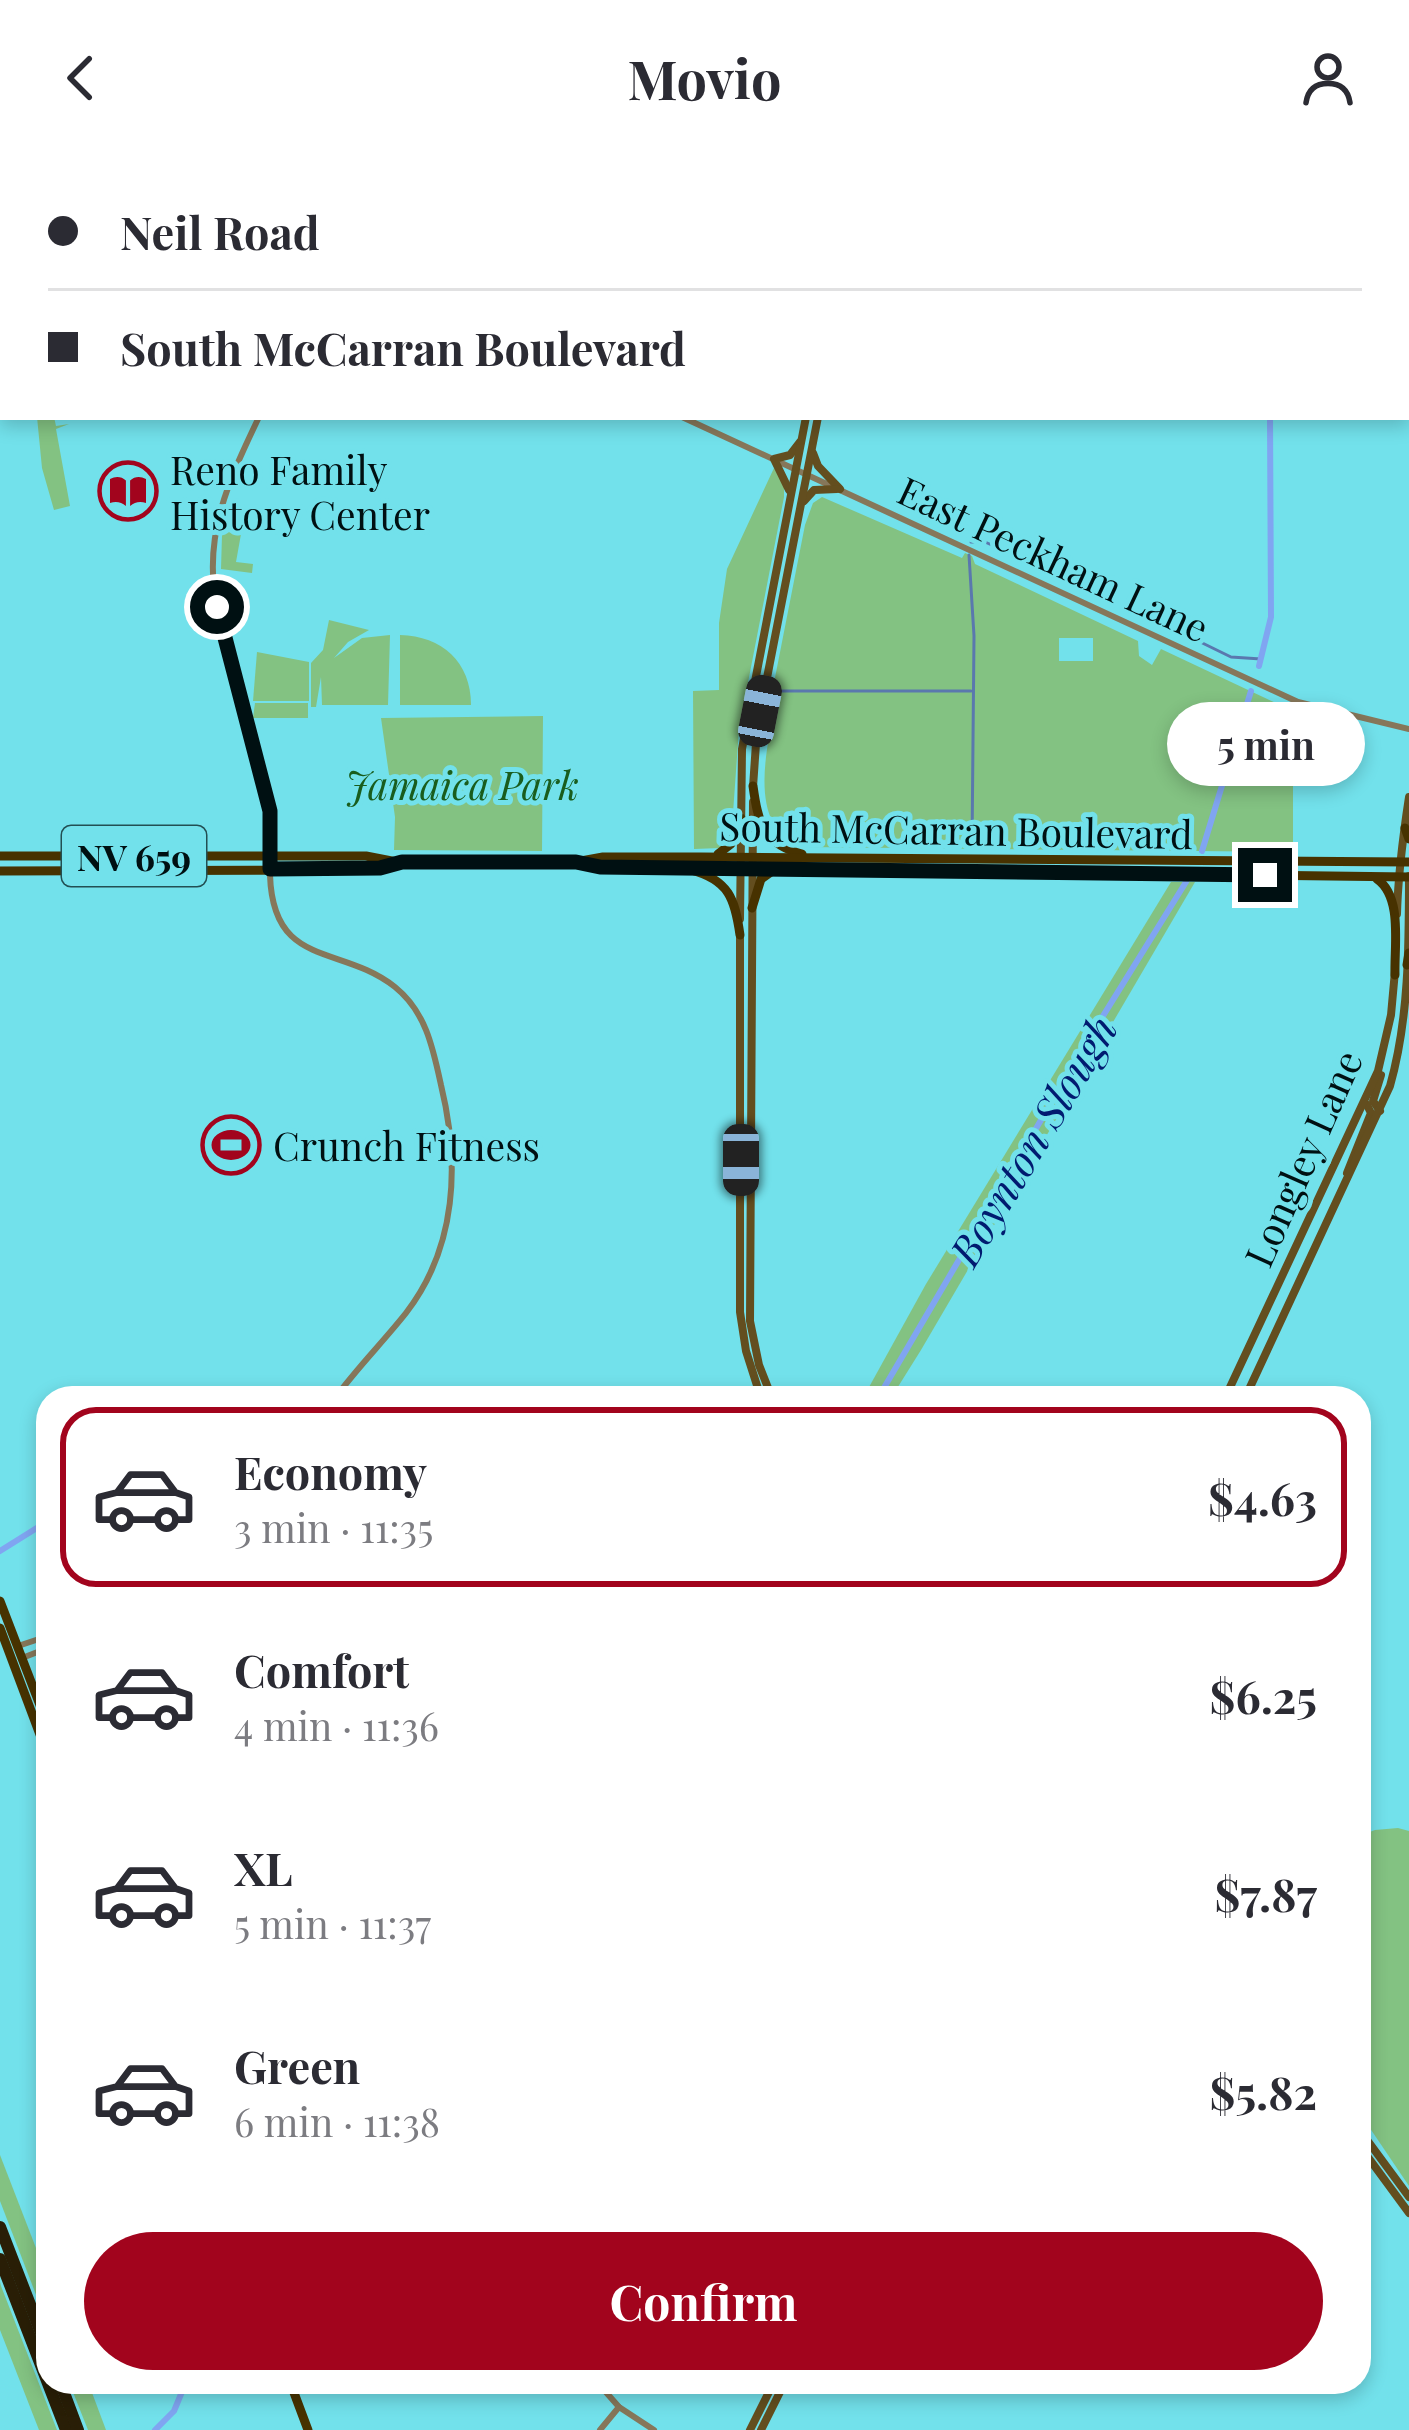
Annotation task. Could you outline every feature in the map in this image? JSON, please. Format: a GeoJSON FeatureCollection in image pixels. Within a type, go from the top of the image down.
{"type":"FeatureCollection","features":[{"type":"Feature","properties":{"kind":"highway"},"geometry":{"type":"LineString","coordinates":[[0,2227],[36,2320]]}},
{"type":"Feature","properties":{"kind":"highway"},"geometry":{"type":"LineString","coordinates":[[0,2258],[36,2352]]}},
{"type":"Feature","properties":{"kind":"highway"},"geometry":{"type":"LineString","coordinates":[[52,2394],[66,2430]]}},
{"type":"Feature","properties":{"kind":"highway"},"geometry":{"type":"LineString","coordinates":[[64,2394],[78,2430]]}},
{"type":"Feature","properties":{"kind":"main road"},"geometry":{"type":"LineString","coordinates":[[768,1386],[752,1337],[752,908],[741,818],[744,738],[806,420]]}},
{"type":"Feature","properties":{"kind":"main road"},"geometry":{"type":"LineString","coordinates":[[758,1386],[741,1323],[740,935],[758,729],[818,420]]}},
{"type":"Feature","properties":{"kind":"main road"},"geometry":{"type":"LineString","coordinates":[[789,508],[787,480],[774,459],[790,455],[803,435]]}},
{"type":"Feature","properties":{"kind":"main road"},"geometry":{"type":"LineString","coordinates":[[813,447],[818,466],[840,489]]}},
{"type":"Feature","properties":{"kind":"main road"},"geometry":{"type":"LineString","coordinates":[[801,508],[814,490],[840,489]]}},
{"type":"Feature","properties":{"kind":"main road"},"geometry":{"type":"LineString","coordinates":[[753,786],[758,820],[769,839],[789,851],[819,858]]}},
{"type":"Feature","properties":{"kind":"main road","name":"Longley Lane"},"geometry":{"type":"LineString","coordinates":[[1231,1386],[1380,1063],[1391,1015],[1409,797]]}},
{"type":"Feature","properties":{"kind":"main road"},"geometry":{"type":"LineString","coordinates":[[707,857],[730,846],[741,818]]}},
{"type":"Feature","properties":{"kind":"main road","name":"South McCarran Boulevard"},"geometry":{"type":"LineString","coordinates":[[0,856],[380,857],[402,862],[576,862],[600,867],[819,858],[1406,862]]}},
{"type":"Feature","properties":{"kind":"main road","name":"South McCarran Boulevard"},"geometry":{"type":"LineString","coordinates":[[576,862],[603,856],[707,857],[778,867],[1404,877]]}},
{"type":"Feature","properties":{"kind":"main road"},"geometry":{"type":"LineString","coordinates":[[1053,871],[1064,866],[1128,866],[1151,861]]}},
{"type":"Feature","properties":{"kind":"main road","name":"South McCarran Boulevard"},"geometry":{"type":"LineString","coordinates":[[0,871],[380,868],[402,862]]}},
{"type":"Feature","properties":{"kind":"main road"},"geometry":{"type":"LineString","coordinates":[[678,867],[706,874],[724,885],[735,902],[740,935]]}},
{"type":"Feature","properties":{"kind":"main road"},"geometry":{"type":"LineString","coordinates":[[752,908],[761,879],[778,867]]}},
{"type":"Feature","properties":{"kind":"main road"},"geometry":{"type":"LineString","coordinates":[[1366,877],[1379,880],[1391,893],[1395,975]]}},
{"type":"Feature","properties":{"kind":"main road","name":"Longley Lane"},"geometry":{"type":"LineString","coordinates":[[1251,1386],[1380,1112],[1401,1048],[1408,965],[1404,877]]}},
{"type":"Feature","properties":{"kind":"main road"},"geometry":{"type":"LineString","coordinates":[[1408,965],[1409,953]]}},
{"type":"Feature","properties":{"kind":"main road"},"geometry":{"type":"LineString","coordinates":[[1380,1112],[1373,1102],[1388,1054],[1391,1015]]}},
{"type":"Feature","properties":{"kind":"main road"},"geometry":{"type":"LineString","coordinates":[[1342,1192],[1371,1113],[1364,1104]]}},
{"type":"Feature","properties":{"kind":"main road"},"geometry":{"type":"LineString","coordinates":[[741,1196],[751,1133]]}},
{"type":"Feature","properties":{"kind":"main road"},"geometry":{"type":"LineString","coordinates":[[741,1196],[746,1204],[750,1260]]}},
{"type":"Feature","properties":{"kind":"main road"},"geometry":{"type":"LineString","coordinates":[[0,1601],[10,1654],[36,1703]]}},
{"type":"Feature","properties":{"kind":"main road"},"geometry":{"type":"LineString","coordinates":[[0,1628],[36,1724]]}},
{"type":"Feature","properties":{"kind":"main road"},"geometry":{"type":"LineString","coordinates":[[1371,2145],[1409,2197]]}},
{"type":"Feature","properties":{"kind":"main road"},"geometry":{"type":"LineString","coordinates":[[1371,2161],[1409,2213]]}},
{"type":"Feature","properties":{"kind":"main road"},"geometry":{"type":"LineString","coordinates":[[294,2394],[308,2430]]}},
{"type":"Feature","properties":{"kind":"main road"},"geometry":{"type":"LineString","coordinates":[[750,2430],[773,2394]]}},
{"type":"Feature","properties":{"kind":"main road"},"geometry":{"type":"LineString","coordinates":[[764,2430],[777,2394]]}},
{"type":"Feature","properties":{"kind":"street"},"geometry":{"type":"LineString","coordinates":[[258,420],[218,513],[212,573],[270,811],[274,910],[296,941],[380,977],[415,1009],[429,1035],[451,1128],[451,1196],[436,1256],[407,1311],[345,1386]]}},
{"type":"Feature","properties":{"kind":"street","name":"East Peckham Lane"},"geometry":{"type":"LineString","coordinates":[[689,420],[1298,702],[1409,729]]}},
{"type":"Feature","properties":{"kind":"street"},"geometry":{"type":"LineString","coordinates":[[608,2394],[654,2430]]}},
{"type":"Feature","properties":{"kind":"street"},"geometry":{"type":"LineString","coordinates":[[600,2430],[620,2407]]}},
{"type":"Feature","properties":{"kind":"green space"},"geometry":{"type":"Polygon","coordinates":[[[37,420],[55,420],[56,426],[69,424],[56,429],[70,506],[54,510],[42,468],[37,420]]]}},
{"type":"Feature","properties":{"kind":"green space"},"geometry":{"type":"Polygon","coordinates":[[[774,468],[784,485],[784,497],[739,729],[732,827],[720,848],[694,849],[693,691],[719,690],[719,623],[727,569],[774,468]]]}},
{"type":"Feature","properties":{"kind":"green space"},"geometry":{"type":"Polygon","coordinates":[[[822,497],[962,558],[965,553],[972,556],[975,564],[1138,641],[1139,656],[1152,665],[1161,649],[1293,711],[1293,852],[807,847],[788,839],[775,826],[768,809],[765,769],[775,708],[771,698],[813,503],[822,497]],[[1059,638],[1059,661],[1093,661],[1093,638],[1059,638]]]}},
{"type":"Feature","properties":{"kind":"green space"},"geometry":{"type":"Polygon","coordinates":[[[241,534],[236,562],[253,564],[252,573],[221,569],[222,535],[241,534]]]}},
{"type":"Feature","properties":{"kind":"green space"},"geometry":{"type":"Polygon","coordinates":[[[329,620],[369,630],[348,642],[334,658],[362,638],[390,635],[388,705],[322,705],[321,677],[316,707],[311,707],[311,663],[323,650],[329,620]]]}},
{"type":"Feature","properties":{"kind":"green space"},"geometry":{"type":"Polygon","coordinates":[[[400,635],[429,640],[451,654],[466,676],[471,705],[400,705],[400,635]]]}},
{"type":"Feature","properties":{"kind":"green space"},"geometry":{"type":"Polygon","coordinates":[[[257,652],[309,662],[309,701],[253,701],[257,652]]]}},
{"type":"Feature","properties":{"kind":"green space"},"geometry":{"type":"Polygon","coordinates":[[[255,703],[308,703],[308,718],[253,718],[255,703]]]}},
{"type":"Feature","properties":{"kind":"green space","name":"Jamaica Park"},"geometry":{"type":"Polygon","coordinates":[[[543,716],[542,851],[394,850],[395,817],[381,718],[543,716]]]}},
{"type":"Feature","properties":{"kind":"green space"},"geometry":{"type":"Polygon","coordinates":[[[1171,882],[1195,882],[898,1386],[870,1386],[926,1284],[1171,882]]]}},
{"type":"Feature","properties":{"kind":"green space"},"geometry":{"type":"Polygon","coordinates":[[[1409,1831],[1409,2186],[1371,2130],[1371,1832],[1409,1831]]]}},
{"type":"Feature","properties":{"kind":"green space"},"geometry":{"type":"Polygon","coordinates":[[[0,2155],[36,2248],[36,2295],[0,2201],[0,2155]]]}},
{"type":"Feature","properties":{"kind":"green space"},"geometry":{"type":"Polygon","coordinates":[[[0,2282],[36,2375],[36,2394],[43,2394],[57,2430],[39,2430],[0,2330],[0,2282]]]}},
{"type":"Feature","properties":{"kind":"green space"},"geometry":{"type":"Polygon","coordinates":[[[74,2394],[92,2394],[106,2430],[88,2430],[74,2394]]]}},
{"type":"Feature","properties":{"kind":"waterway"},"geometry":{"type":"LineString","coordinates":[[1259,666],[1271,617],[1270,420]]}},
{"type":"Feature","properties":{"kind":"waterway"},"geometry":{"type":"LineString","coordinates":[[971,542],[985,542],[1012,554]]}},
{"type":"Feature","properties":{"kind":"waterway"},"geometry":{"type":"LineString","coordinates":[[969,555],[974,636],[972,847]]}},
{"type":"Feature","properties":{"kind":"waterway"},"geometry":{"type":"LineString","coordinates":[[1141,613],[1231,657],[1261,659]]}},
{"type":"Feature","properties":{"kind":"waterway"},"geometry":{"type":"LineString","coordinates":[[775,691],[971,691]]}},
{"type":"Feature","properties":{"kind":"waterway","name":"Boynton Slough"},"geometry":{"type":"LineString","coordinates":[[1202,851],[1251,691]]}},
{"type":"Feature","properties":{"kind":"waterway","name":"Boynton Slough"},"geometry":{"type":"LineString","coordinates":[[885,1386],[1186,882]]}},
{"type":"Feature","properties":{"kind":"waterway"},"geometry":{"type":"LineString","coordinates":[[0,1551],[36,1528]]}},
{"type":"Feature","properties":{"kind":"waterway"},"geometry":{"type":"LineString","coordinates":[[155,2430],[174,2411],[181,2394]]}},
{"type":"Feature","properties":{"kind":"place","name":"Reno Family History Center"},"geometry":{"type":"Point","coordinates":[128,491]}},
{"type":"Feature","properties":{"kind":"place","name":"Crunch Fitness"},"geometry":{"type":"Point","coordinates":[231,1145]}},
{"type":"Feature","properties":{"kind":"route"},"geometry":{"type":"LineString","coordinates":[[217,607],[270,811],[270,869],[380,868],[402,862],[576,862],[600,867],[1265,875]]}}]}
